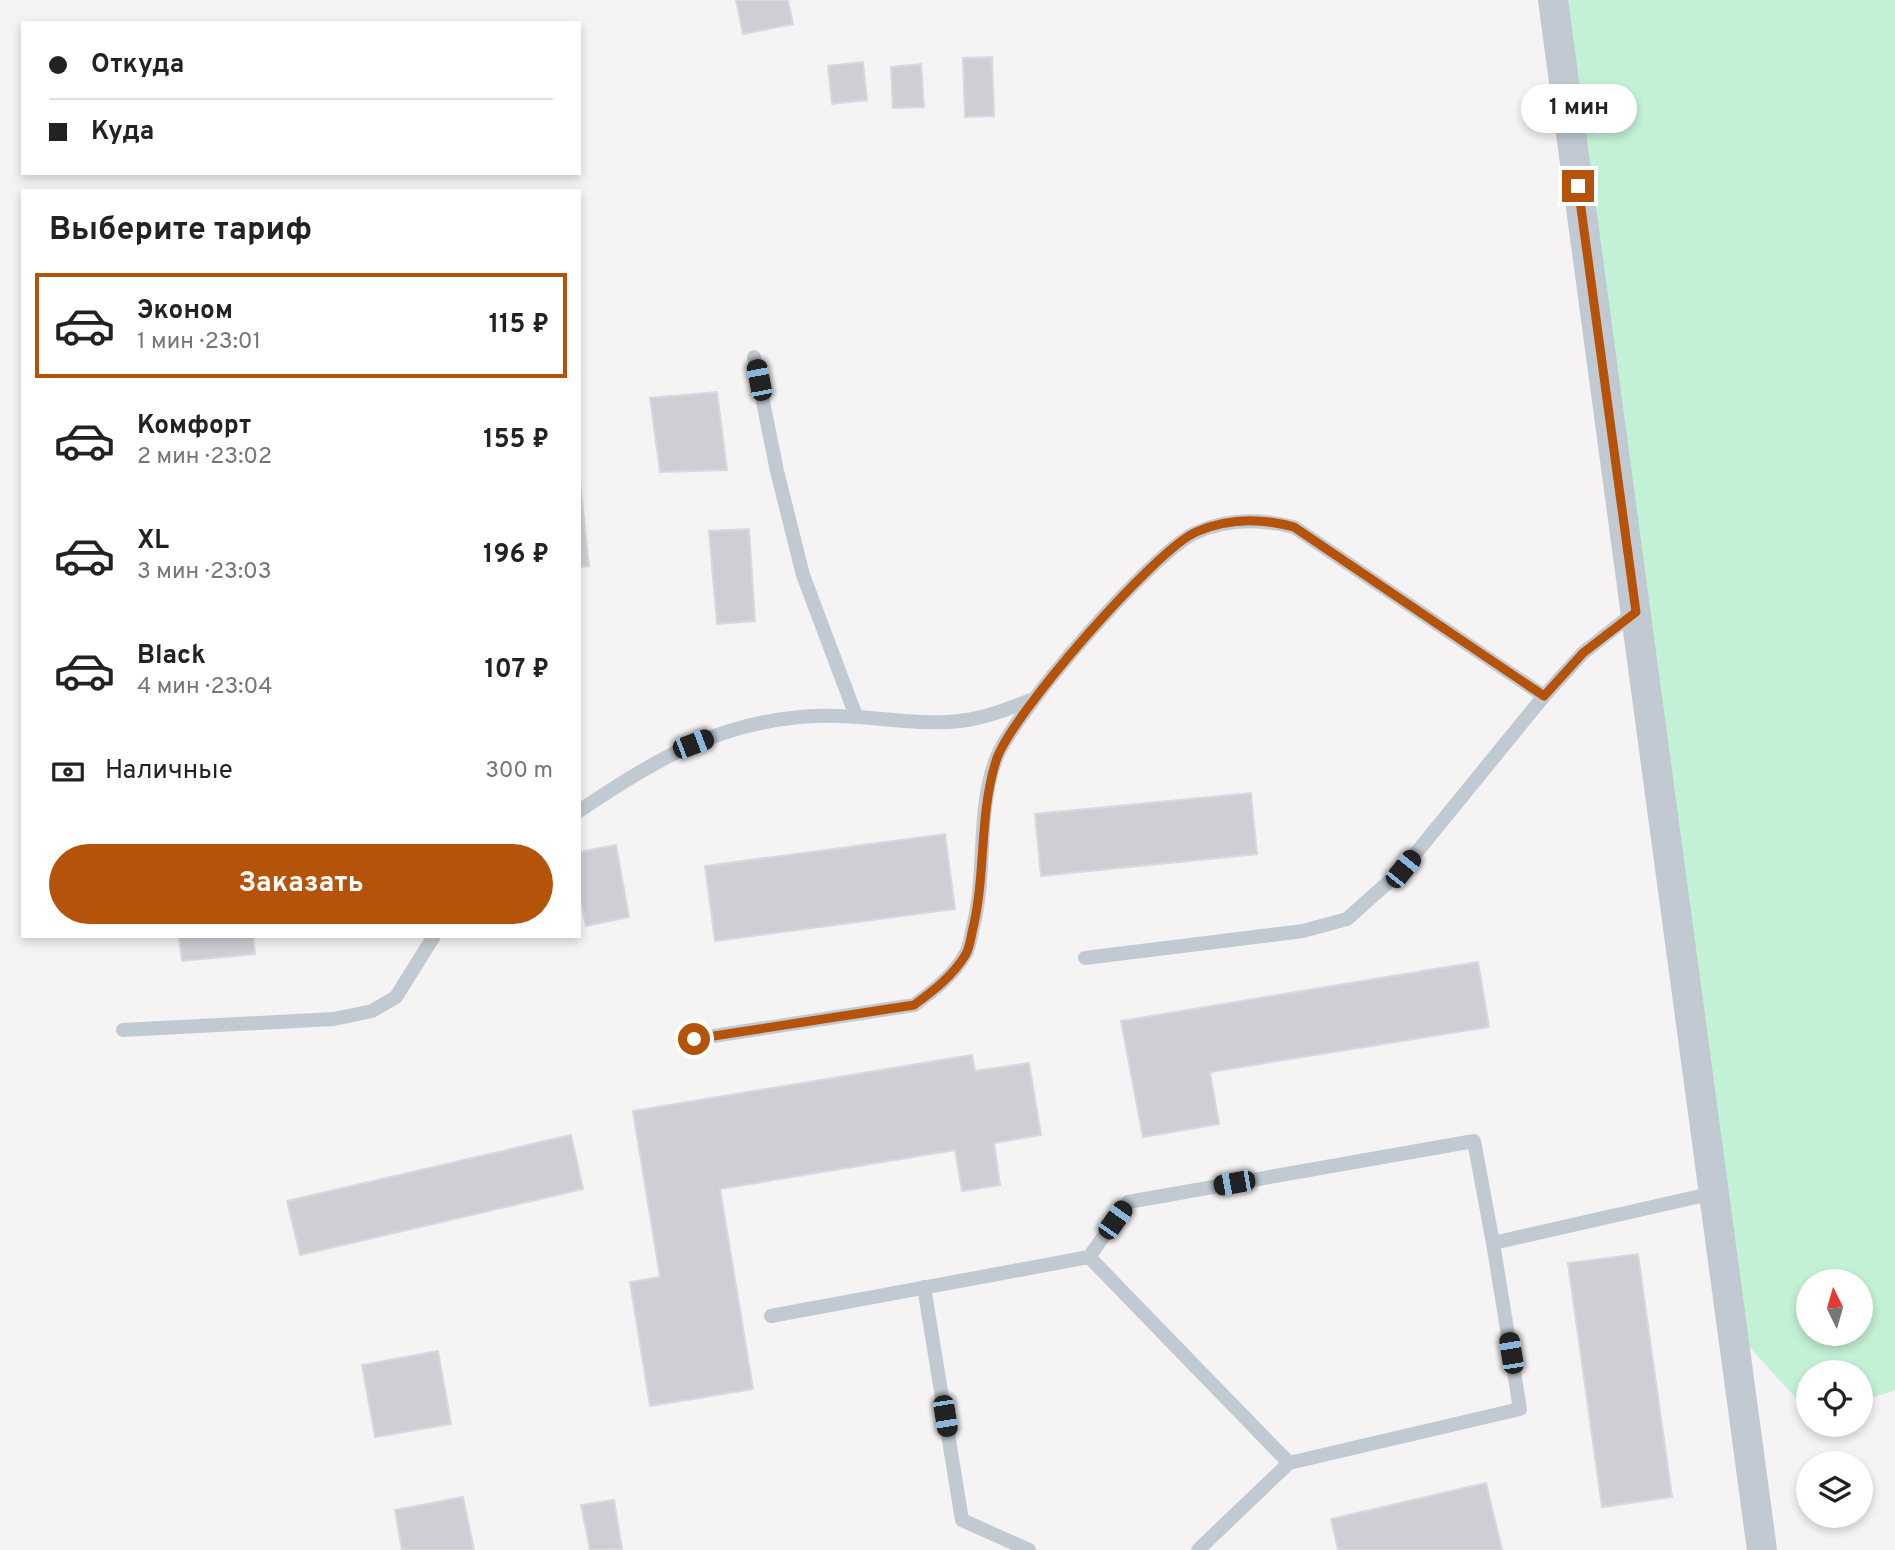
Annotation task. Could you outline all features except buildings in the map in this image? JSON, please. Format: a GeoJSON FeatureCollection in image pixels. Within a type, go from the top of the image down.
{"type":"FeatureCollection","features":[{"type":"Feature","properties":{"kind":"street"},"geometry":{"type":"LineString","coordinates":[[1553,0],[1762,1550]]}},
{"type":"Feature","properties":{"kind":"lane"},"geometry":{"type":"LineString","coordinates":[[754,357],[777,471],[803,575],[856,716]]}},
{"type":"Feature","properties":{"kind":"lane"},"geometry":{"type":"LineString","coordinates":[[694,1039],[914,1005],[940,986],[967,953],[973,925],[986,805],[996,759],[1031,701],[1160,558],[1195,533],[1231,522],[1267,520],[1294,527],[1544,696]]}},
{"type":"Feature","properties":{"kind":"lane"},"geometry":{"type":"LineString","coordinates":[[1085,958],[1303,931],[1347,919],[1403,869],[1544,696],[1583,653],[1636,612]]}},
{"type":"Feature","properties":{"kind":"lane"},"geometry":{"type":"LineString","coordinates":[[581,810],[675,750],[729,730],[814,716],[960,721],[992,715],[1031,701]]}},
{"type":"Feature","properties":{"kind":"lane"},"geometry":{"type":"LineString","coordinates":[[124,1030],[334,1019],[372,1011],[396,997],[433,938]]}},
{"type":"Feature","properties":{"kind":"lane"},"geometry":{"type":"LineString","coordinates":[[771,1316],[1089,1257],[1128,1202],[1474,1141],[1520,1409],[1289,1463],[1198,1550]]}},
{"type":"Feature","properties":{"kind":"lane"},"geometry":{"type":"LineString","coordinates":[[1493,1243],[1714,1193]]}},
{"type":"Feature","properties":{"kind":"lane"},"geometry":{"type":"LineString","coordinates":[[1089,1257],[1289,1463]]}},
{"type":"Feature","properties":{"kind":"lane"},"geometry":{"type":"LineString","coordinates":[[924,1287],[962,1520],[1029,1550]]}},
{"type":"Feature","properties":{"kind":"green space"},"geometry":{"type":"Polygon","coordinates":[[[1553,0],[1895,0],[1895,1390],[1873,1398],[1873,1360],[1796,1360],[1796,1398],[1732,1328],[1553,0]]]}},
{"type":"Feature","properties":{"kind":"route"},"geometry":{"type":"LineString","coordinates":[[694,1039],[914,1005],[940,986],[967,953],[977,912],[986,805],[996,759],[1012,729],[1031,701],[1160,558],[1195,533],[1231,522],[1267,520],[1294,527],[1544,696],[1583,653],[1636,612],[1578,186]]}}]}
